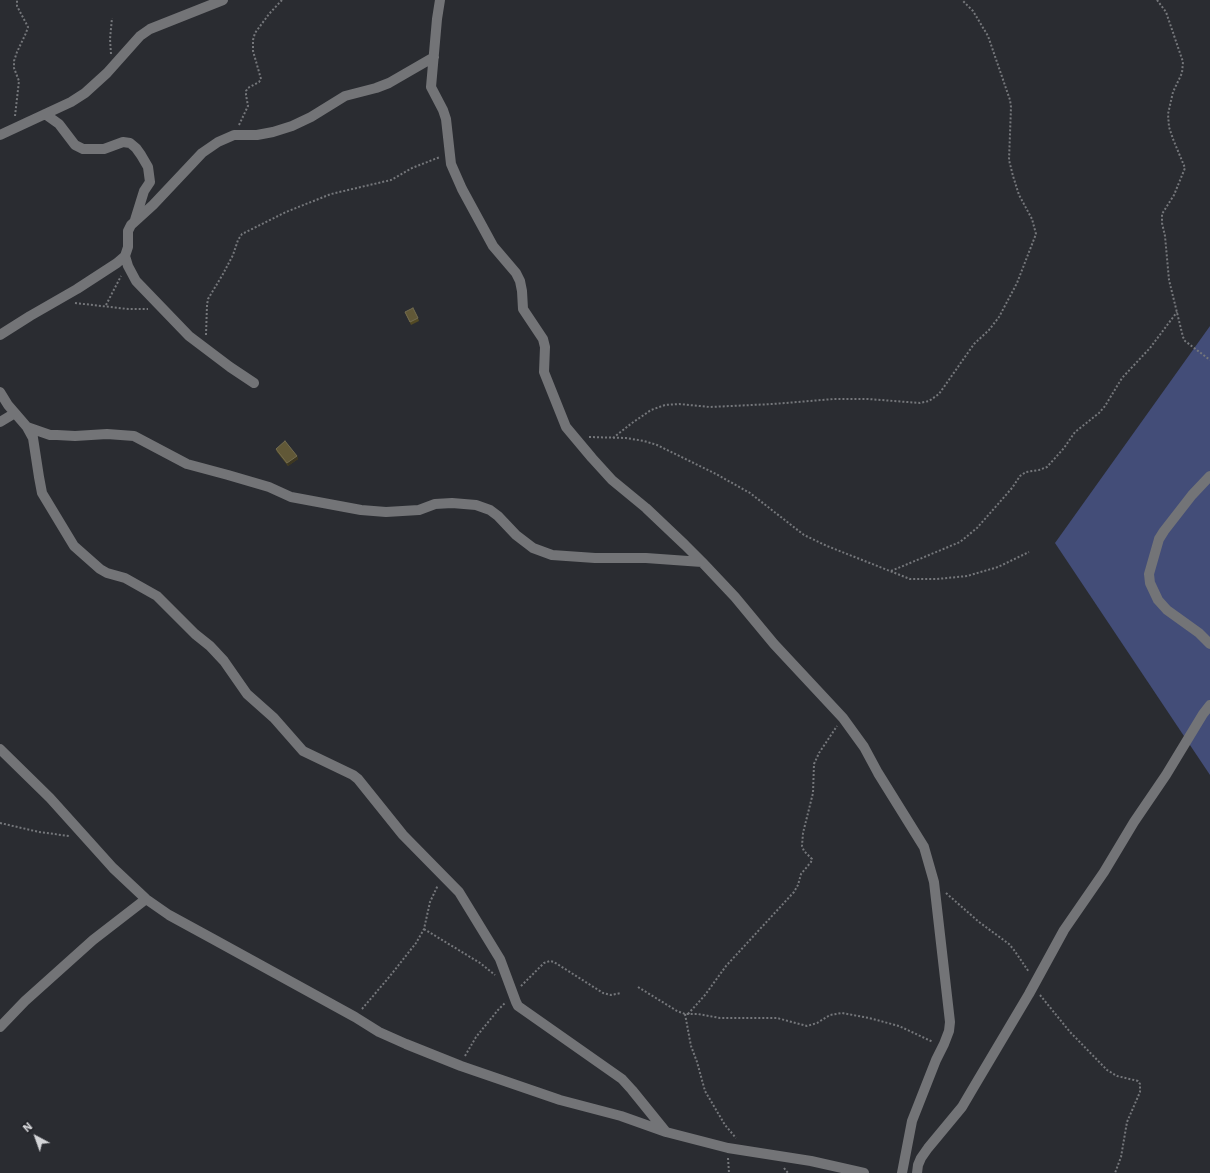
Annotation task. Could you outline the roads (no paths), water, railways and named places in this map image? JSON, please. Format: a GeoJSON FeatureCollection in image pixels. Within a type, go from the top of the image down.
{"type":"FeatureCollection","features":[{"type":"Feature","properties":{"kind":"street"},"geometry":{"type":"LineString","coordinates":[[0,135],[71,102],[85,93],[112,67],[140,36],[150,29],[223,0]]}},
{"type":"Feature","properties":{"kind":"street"},"geometry":{"type":"LineString","coordinates":[[440,0],[431,87],[446,119],[451,164],[462,189],[494,246],[516,273],[520,281],[523,309],[543,339],[545,347],[544,372],[566,427],[612,480],[652,513],[702,562],[735,597],[774,644],[843,718],[864,748],[924,847],[934,882],[950,1022],[949,1031],[912,1121],[902,1173]]}},
{"type":"Feature","properties":{"kind":"street"},"geometry":{"type":"LineString","coordinates":[[0,335],[118,263],[125,256],[128,247],[129,228],[202,153],[218,142],[234,135],[262,134],[292,126],[311,117],[345,96],[389,83],[434,57]]}},
{"type":"Feature","properties":{"kind":"street"},"geometry":{"type":"LineString","coordinates":[[46,114],[59,124],[75,144],[83,150],[104,149],[123,142],[130,143],[142,155],[148,167],[150,182],[144,191],[135,221]]}},
{"type":"Feature","properties":{"kind":"street"},"geometry":{"type":"LineString","coordinates":[[125,256],[128,266],[136,281],[190,336],[230,367],[254,383]]}},
{"type":"Feature","properties":{"kind":"street"},"geometry":{"type":"LineString","coordinates":[[0,392],[8,406],[27,427],[33,438],[42,493],[74,546],[100,569],[107,573],[125,578],[157,596],[224,660],[247,694],[274,718],[296,745],[313,757],[353,775],[358,779],[403,835],[459,892],[500,959],[516,1002],[521,1009],[622,1079],[666,1132]]}},
{"type":"Feature","properties":{"kind":"street"},"geometry":{"type":"LineString","coordinates":[[0,422],[15,413]]}},
{"type":"Feature","properties":{"kind":"street"},"geometry":{"type":"LineString","coordinates":[[27,427],[50,435],[75,436],[107,434],[134,436],[187,464],[269,487],[291,497],[361,510],[386,512],[419,510],[435,504],[452,503],[476,505],[490,510],[498,516],[516,535],[533,548],[552,555],[595,558],[646,558],[702,562]]}},
{"type":"Feature","properties":{"kind":"street"},"geometry":{"type":"LineString","coordinates":[[1210,476],[1192,495],[1164,531],[1149,574],[1150,583],[1158,600],[1167,610],[1199,633],[1210,644]]}},
{"type":"Feature","properties":{"kind":"street"},"geometry":{"type":"LineString","coordinates":[[918,1173],[918,1165],[921,1158],[969,1096],[1064,930],[1104,872],[1134,822],[1166,775],[1210,705]]}},
{"type":"Feature","properties":{"kind":"street"},"geometry":{"type":"LineString","coordinates":[[0,749],[50,798],[113,868],[146,899],[169,915],[355,1017],[379,1032],[461,1066],[560,1100],[621,1116],[666,1132],[728,1148],[811,1161],[864,1173]]}},
{"type":"Feature","properties":{"kind":"street"},"geometry":{"type":"LineString","coordinates":[[0,1027],[25,1001],[94,940],[146,899]]}}]}
